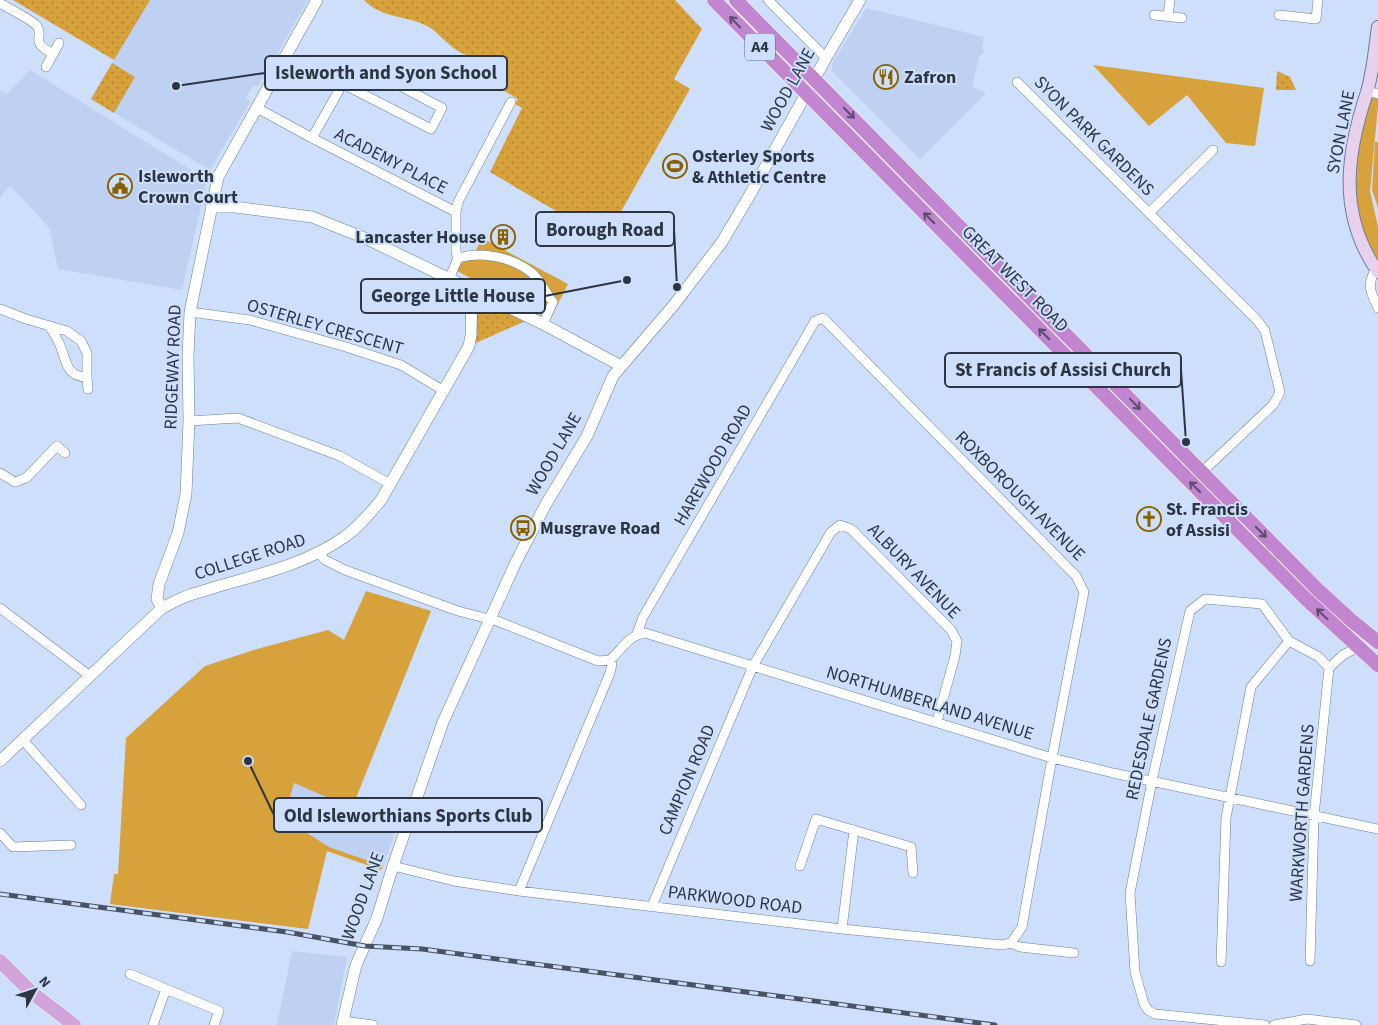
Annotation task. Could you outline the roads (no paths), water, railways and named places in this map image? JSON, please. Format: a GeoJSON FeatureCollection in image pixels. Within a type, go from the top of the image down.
{"type":"FeatureCollection","features":[{"type":"Feature","properties":{"kind":"highway","name":"GREAT WEST ROAD"},"geometry":{"type":"LineString","coordinates":[[714,0],[1284,577],[1378,665]]}},
{"type":"Feature","properties":{"kind":"highway","name":"GREAT WEST ROAD"},"geometry":{"type":"LineString","coordinates":[[736,0],[1202,472],[1352,621],[1378,642]]}},
{"type":"Feature","properties":{"kind":"main road","name":"SYON LANE"},"geometry":{"type":"LineString","coordinates":[[1377,271],[1358,236],[1348,189],[1354,135],[1362,104],[1372,92],[1378,27]]}},
{"type":"Feature","properties":{"kind":"main road"},"geometry":{"type":"LineString","coordinates":[[0,961],[31,992],[74,1025]]}},
{"type":"Feature","properties":{"kind":"street","name":"RIDGEWAY ROAD"},"geometry":{"type":"LineString","coordinates":[[162,608],[157,599],[159,584],[178,533],[186,494],[190,312],[218,176],[316,0]]}},
{"type":"Feature","properties":{"kind":"street"},"geometry":{"type":"LineString","coordinates":[[768,0],[826,58]]}},
{"type":"Feature","properties":{"kind":"street","name":"WOOD LANE"},"geometry":{"type":"LineString","coordinates":[[343,1023],[356,965],[377,918],[443,722],[516,562],[546,504],[587,436],[613,376],[673,306],[722,242],[860,0]]}},
{"type":"Feature","properties":{"kind":"street"},"geometry":{"type":"LineString","coordinates":[[1168,16],[1170,0]]}},
{"type":"Feature","properties":{"kind":"street"},"geometry":{"type":"LineString","coordinates":[[1280,15],[1316,19],[1318,0]]}},
{"type":"Feature","properties":{"kind":"street"},"geometry":{"type":"LineString","coordinates":[[0,3],[36,25],[39,32],[38,40],[40,47],[52,54]]}},
{"type":"Feature","properties":{"kind":"street"},"geometry":{"type":"LineString","coordinates":[[1154,15],[1182,18]]}},
{"type":"Feature","properties":{"kind":"street"},"geometry":{"type":"LineString","coordinates":[[46,67],[60,43]]}},
{"type":"Feature","properties":{"kind":"street","name":"ACADEMY PLACE"},"geometry":{"type":"LineString","coordinates":[[312,138],[355,62],[442,108],[431,129],[343,84]]}},
{"type":"Feature","properties":{"kind":"street","name":"SYON PARK GARDENS"},"geometry":{"type":"LineString","coordinates":[[1017,82],[1257,320],[1264,331],[1280,392],[1274,405],[1202,472]]}},
{"type":"Feature","properties":{"kind":"street","name":"ACADEMY PLACE"},"geometry":{"type":"LineString","coordinates":[[449,279],[458,258],[456,212],[458,202],[511,102]]}},
{"type":"Feature","properties":{"kind":"street","name":"ACADEMY PLACE"},"geometry":{"type":"LineString","coordinates":[[257,108],[456,212]]}},
{"type":"Feature","properties":{"kind":"street","name":"SYON PARK GARDENS"},"geometry":{"type":"LineString","coordinates":[[1149,213],[1213,150]]}},
{"type":"Feature","properties":{"kind":"street"},"geometry":{"type":"LineString","coordinates":[[211,207],[235,207],[312,217],[367,239],[543,324],[621,366]]}},
{"type":"Feature","properties":{"kind":"street"},"geometry":{"type":"LineString","coordinates":[[458,258],[471,254],[504,258],[533,274],[552,302],[543,324]]}},
{"type":"Feature","properties":{"kind":"street","name":"SYON LANE"},"geometry":{"type":"LineString","coordinates":[[1377,271],[1372,275],[1369,288],[1378,308]]}},
{"type":"Feature","properties":{"kind":"street","name":"COLLEGE ROAD"},"geometry":{"type":"LineString","coordinates":[[0,761],[162,608],[191,594],[291,565],[319,552],[344,537],[366,517],[381,500],[469,346],[472,290]]}},
{"type":"Feature","properties":{"kind":"street"},"geometry":{"type":"LineString","coordinates":[[0,308],[50,327],[67,331],[81,341],[87,353],[88,389]]}},
{"type":"Feature","properties":{"kind":"street","name":"OSTERLEY CRESCENT"},"geometry":{"type":"LineString","coordinates":[[190,312],[250,320],[346,347],[401,365],[444,391]]}},
{"type":"Feature","properties":{"kind":"street","name":"HAREWOOD ROAD"},"geometry":{"type":"LineString","coordinates":[[637,634],[643,617],[816,320],[823,318]]}},
{"type":"Feature","properties":{"kind":"street","name":"ROXBOROUGH AVENUE"},"geometry":{"type":"LineString","coordinates":[[823,318],[1076,576],[1084,592],[1022,927],[1011,943]]}},
{"type":"Feature","properties":{"kind":"street"},"geometry":{"type":"LineString","coordinates":[[50,327],[61,347],[70,371],[76,376],[87,378]]}},
{"type":"Feature","properties":{"kind":"street"},"geometry":{"type":"LineString","coordinates":[[189,420],[238,418],[340,456],[390,484]]}},
{"type":"Feature","properties":{"kind":"street"},"geometry":{"type":"LineString","coordinates":[[0,473],[15,482],[26,478],[61,447]]}},
{"type":"Feature","properties":{"kind":"street","name":"ALBURY AVENUE"},"geometry":{"type":"LineString","coordinates":[[753,666],[831,532],[840,524],[851,529],[950,630],[957,641],[955,656],[937,721]]}},
{"type":"Feature","properties":{"kind":"street"},"geometry":{"type":"LineString","coordinates":[[319,552],[324,560],[345,570],[458,611],[496,621],[598,661],[610,660],[628,640],[637,634]]}},
{"type":"Feature","properties":{"kind":"street","name":"REDESDALE GARDENS"},"geometry":{"type":"LineString","coordinates":[[1264,1025],[1156,1014],[1148,1010],[1144,1004],[1135,972],[1130,892],[1152,781],[1190,611],[1206,599],[1262,604],[1289,641],[1319,657],[1329,668]]}},
{"type":"Feature","properties":{"kind":"street"},"geometry":{"type":"LineString","coordinates":[[0,608],[90,676]]}},
{"type":"Feature","properties":{"kind":"street","name":"NORTHUMBERLAND AVENUE"},"geometry":{"type":"LineString","coordinates":[[637,634],[656,635],[1052,758],[1378,829]]}},
{"type":"Feature","properties":{"kind":"street"},"geometry":{"type":"LineString","coordinates":[[1221,962],[1226,818],[1251,687],[1289,641]]}},
{"type":"Feature","properties":{"kind":"street"},"geometry":{"type":"LineString","coordinates":[[1329,668],[1343,655],[1358,647]]}},
{"type":"Feature","properties":{"kind":"street"},"geometry":{"type":"LineString","coordinates":[[519,891],[610,673],[612,664],[610,660]]}},
{"type":"Feature","properties":{"kind":"street","name":"CAMPION ROAD"},"geometry":{"type":"LineString","coordinates":[[652,906],[753,666]]}},
{"type":"Feature","properties":{"kind":"street","name":"WARKWORTH GARDENS"},"geometry":{"type":"LineString","coordinates":[[1310,961],[1314,816],[1329,668]]}},
{"type":"Feature","properties":{"kind":"street"},"geometry":{"type":"LineString","coordinates":[[22,739],[81,805]]}},
{"type":"Feature","properties":{"kind":"street"},"geometry":{"type":"LineString","coordinates":[[800,866],[816,819],[911,847],[913,873]]}},
{"type":"Feature","properties":{"kind":"street"},"geometry":{"type":"LineString","coordinates":[[842,929],[854,830]]}},
{"type":"Feature","properties":{"kind":"street"},"geometry":{"type":"LineString","coordinates":[[0,833],[13,847],[71,845]]}},
{"type":"Feature","properties":{"kind":"street","name":"PARKWOOD ROAD"},"geometry":{"type":"LineString","coordinates":[[393,866],[454,881],[519,891],[842,929],[1002,945],[1011,943],[1020,947],[1074,953]]}},
{"type":"Feature","properties":{"kind":"street"},"geometry":{"type":"LineString","coordinates":[[130,974],[219,1011],[214,1025]]}},
{"type":"Feature","properties":{"kind":"street"},"geometry":{"type":"LineString","coordinates":[[153,1025],[166,989]]}},
{"type":"Feature","properties":{"kind":"street"},"geometry":{"type":"LineString","coordinates":[[1274,1025],[1307,1019],[1356,1025]]}},
{"type":"Feature","properties":{"kind":"street"},"geometry":{"type":"LineString","coordinates":[[343,1023],[373,1025]]}},
{"type":"Feature","properties":{"kind":"railway"},"geometry":{"type":"LineString","coordinates":[[0,894],[287,932],[365,946],[422,949],[995,1025]]}},
{"type":"Feature","properties":{"kind":"place","name":"Zafron"},"geometry":{"type":"Point","coordinates":[886,77]}},
{"type":"Feature","properties":{"kind":"place","name":"Isleworth and Syon School"},"geometry":{"type":"Point","coordinates":[176,86]}},
{"type":"Feature","properties":{"kind":"place","name":"Osterley Sports & Athletic Centre"},"geometry":{"type":"Point","coordinates":[675,166]}},
{"type":"Feature","properties":{"kind":"place","name":"Isleworth Crown Court"},"geometry":{"type":"Point","coordinates":[120,186]}},
{"type":"Feature","properties":{"kind":"place","name":"Lancaster House"},"geometry":{"type":"Point","coordinates":[503,237]}},
{"type":"Feature","properties":{"kind":"place","name":"George Little House"},"geometry":{"type":"Point","coordinates":[627,280]}},
{"type":"Feature","properties":{"kind":"place","name":"Borough Road"},"geometry":{"type":"Point","coordinates":[677,287]}},
{"type":"Feature","properties":{"kind":"place","name":"St Francis of Assisi Church"},"geometry":{"type":"Point","coordinates":[1186,442]}},
{"type":"Feature","properties":{"kind":"place","name":"St. Francis of Assisi"},"geometry":{"type":"Point","coordinates":[1149,519]}},
{"type":"Feature","properties":{"kind":"place","name":"Musgrave Road"},"geometry":{"type":"Point","coordinates":[523,528]}},
{"type":"Feature","properties":{"kind":"place","name":"Old Isleworthians Sports Club"},"geometry":{"type":"Point","coordinates":[248,761]}}]}
